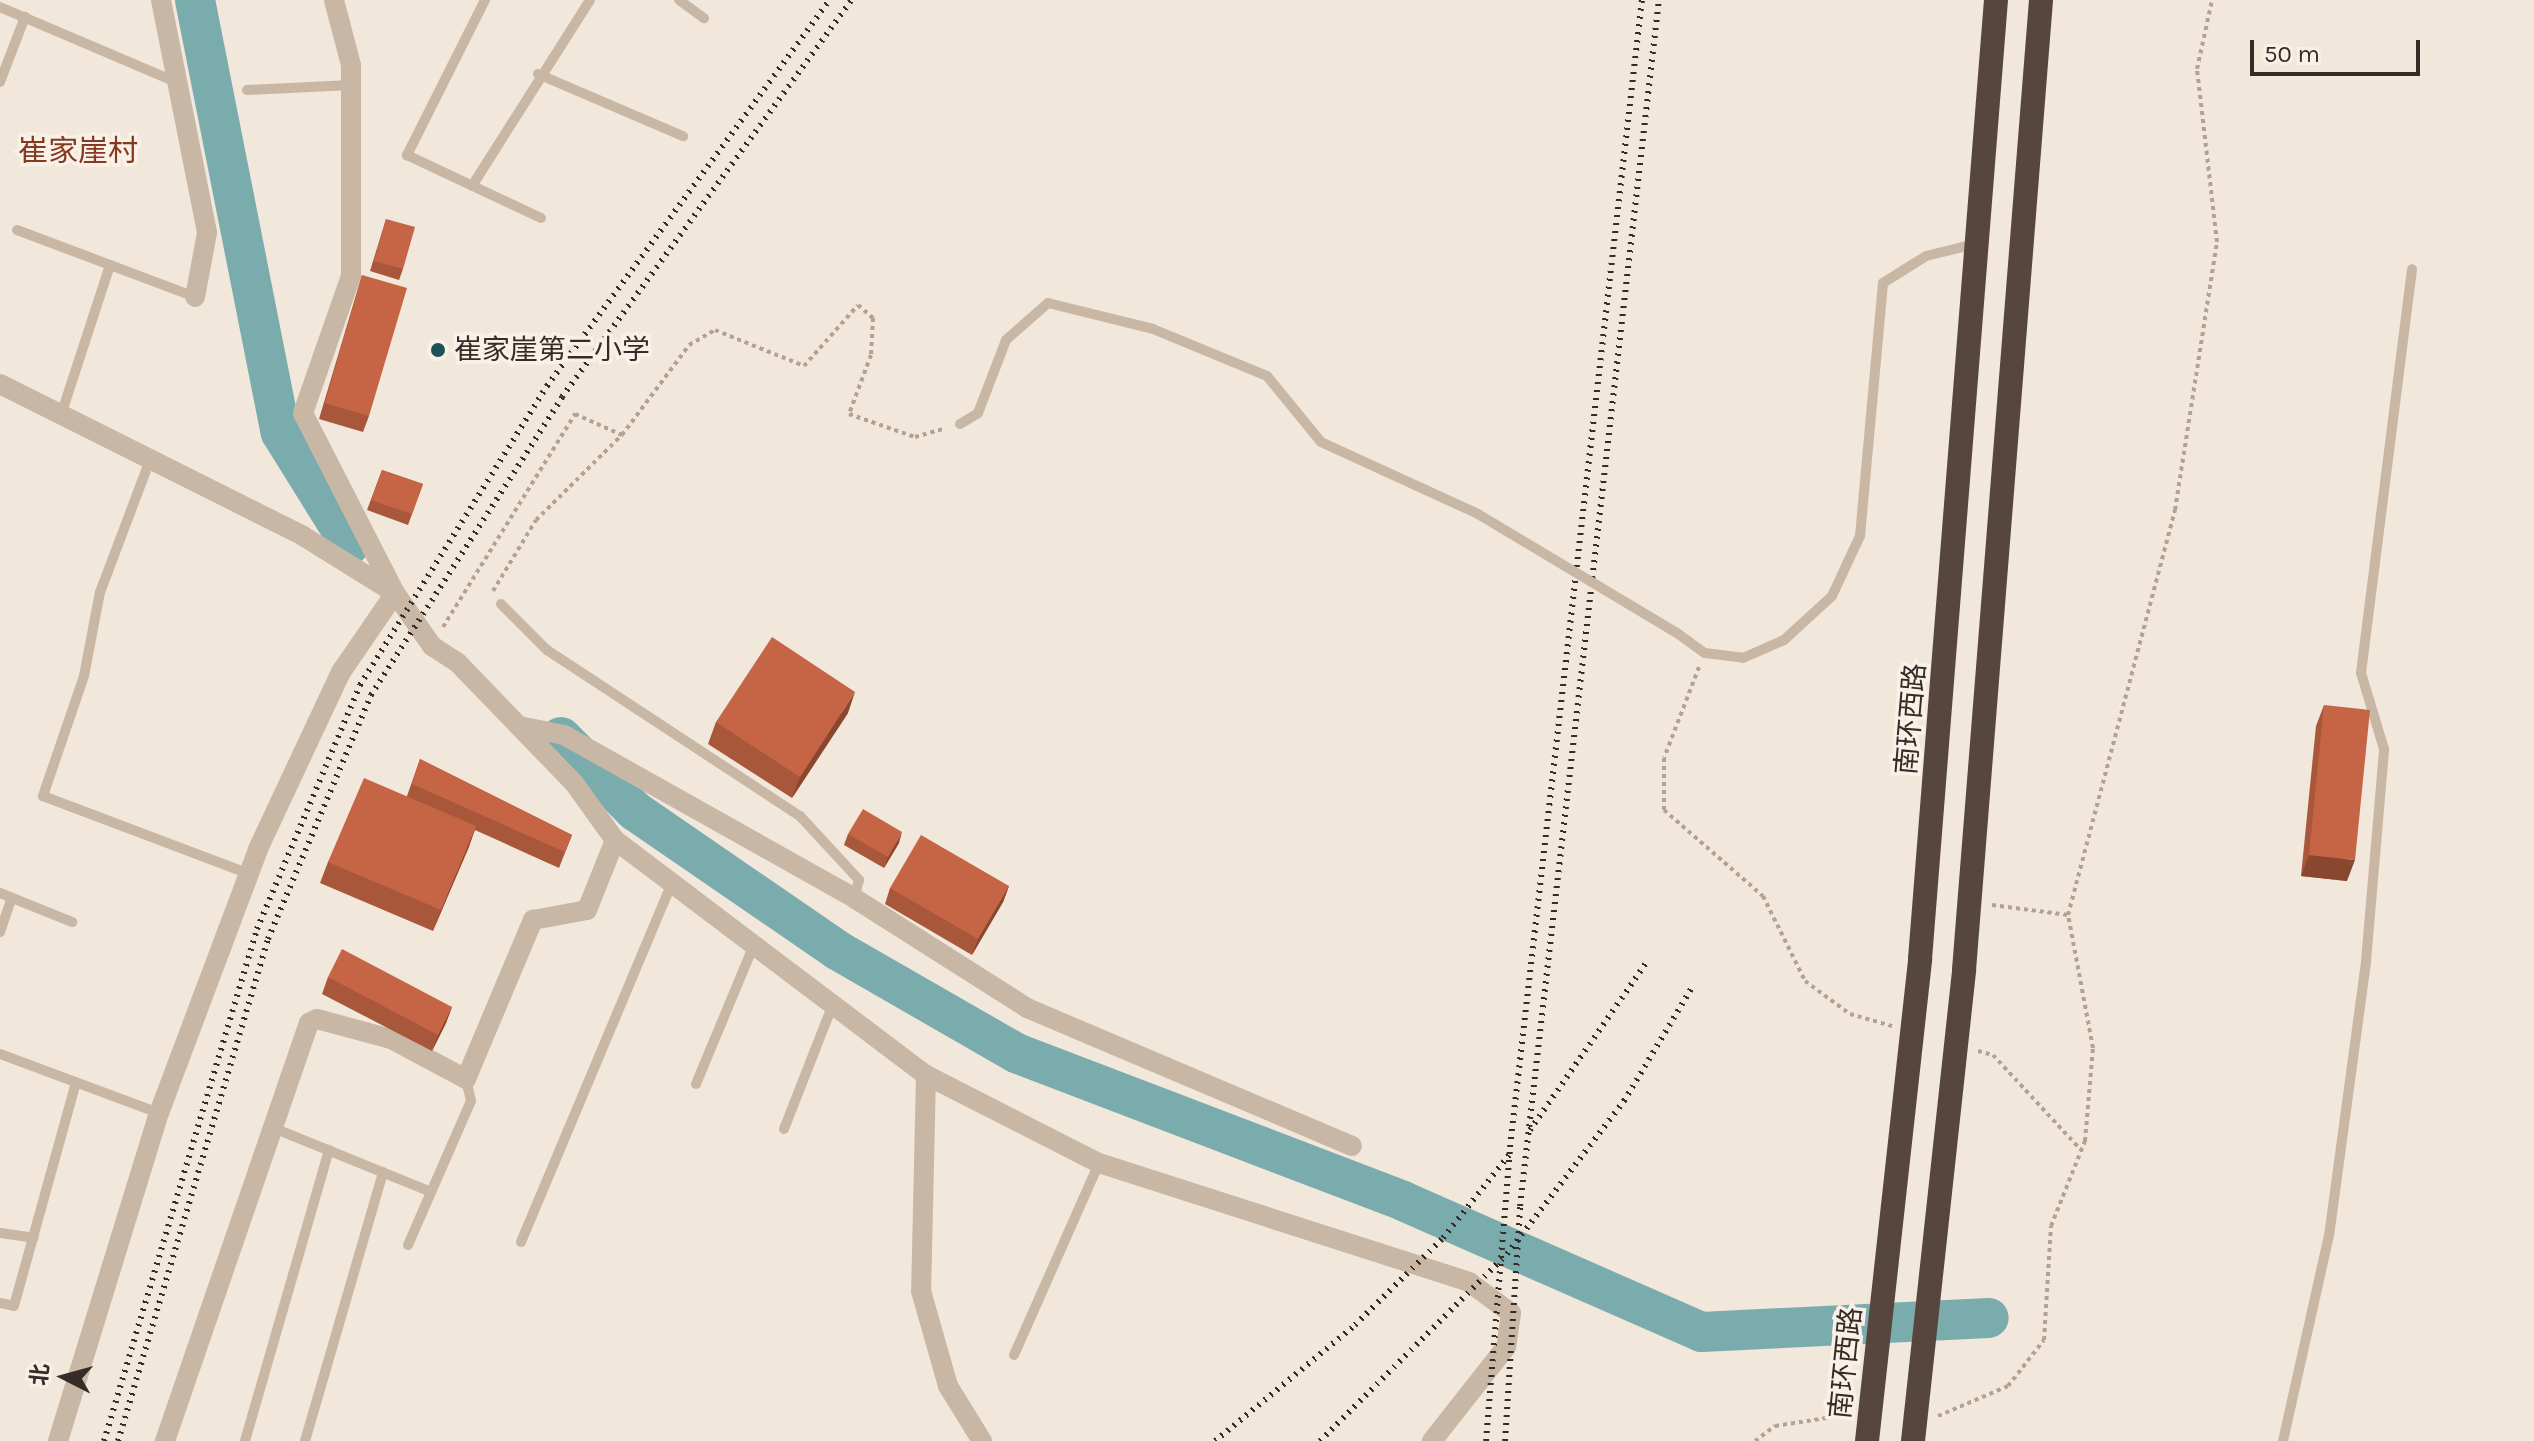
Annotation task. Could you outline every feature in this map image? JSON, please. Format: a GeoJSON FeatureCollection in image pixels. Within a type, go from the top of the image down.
{"type":"FeatureCollection","features":[{"type":"Feature","properties":{"kind":"highway","name":"南环西路"},"geometry":{"type":"LineString","coordinates":[[1865,1429],[1920,959],[1980,243],[1996,0]]}},
{"type":"Feature","properties":{"kind":"highway"},"geometry":{"type":"LineString","coordinates":[[1913,1441],[1964,970],[2041,0]]}},
{"type":"Feature","properties":{"kind":"street"},"geometry":{"type":"LineString","coordinates":[[161,0],[207,233],[195,297]]}},
{"type":"Feature","properties":{"kind":"street"},"geometry":{"type":"LineString","coordinates":[[334,0],[351,85],[351,276],[303,413],[395,593],[432,646],[519,726],[615,840],[926,1075],[1099,1163],[1469,1282],[1511,1313],[1506,1347],[1432,1441]]}},
{"type":"Feature","properties":{"kind":"street"},"geometry":{"type":"LineString","coordinates":[[0,384],[303,536],[395,593]]}},
{"type":"Feature","properties":{"kind":"street"},"geometry":{"type":"LineString","coordinates":[[58,1441],[159,1113],[249,874],[341,672],[395,593]]}},
{"type":"Feature","properties":{"kind":"street"},"geometry":{"type":"LineString","coordinates":[[519,726],[564,735],[854,898],[1027,1008],[1352,1146]]}},
{"type":"Feature","properties":{"kind":"street"},"geometry":{"type":"LineString","coordinates":[[165,1441],[309,1023],[317,1019],[391,1039],[466,1079],[533,920],[587,910],[615,840]]}},
{"type":"Feature","properties":{"kind":"street"},"geometry":{"type":"LineString","coordinates":[[926,1075],[921,1291],[948,1386],[982,1441]]}},
{"type":"Feature","properties":{"kind":"lane"},"geometry":{"type":"LineString","coordinates":[[485,0],[407,155],[541,218]]}},
{"type":"Feature","properties":{"kind":"lane"},"geometry":{"type":"LineString","coordinates":[[472,186],[538,74],[590,0]]}},
{"type":"Feature","properties":{"kind":"lane"},"geometry":{"type":"LineString","coordinates":[[679,0],[704,18]]}},
{"type":"Feature","properties":{"kind":"lane"},"geometry":{"type":"LineString","coordinates":[[0,7],[178,83]]}},
{"type":"Feature","properties":{"kind":"lane"},"geometry":{"type":"LineString","coordinates":[[0,82],[25,17]]}},
{"type":"Feature","properties":{"kind":"lane"},"geometry":{"type":"LineString","coordinates":[[538,74],[683,136]]}},
{"type":"Feature","properties":{"kind":"lane"},"geometry":{"type":"LineString","coordinates":[[247,90],[351,85]]}},
{"type":"Feature","properties":{"kind":"lane"},"geometry":{"type":"LineString","coordinates":[[17,230],[195,297]]}},
{"type":"Feature","properties":{"kind":"lane"},"geometry":{"type":"LineString","coordinates":[[960,424],[978,413],[1006,340],[1048,303],[1153,329],[1267,376],[1321,442],[1478,514],[1677,633],[1705,653],[1743,658],[1765,650],[1832,596],[1860,536],[1883,283],[1926,256],[1980,243]]}},
{"type":"Feature","properties":{"kind":"lane"},"geometry":{"type":"LineString","coordinates":[[61,415],[110,265]]}},
{"type":"Feature","properties":{"kind":"lane"},"geometry":{"type":"LineString","coordinates":[[2283,1441],[2329,1236],[2366,961],[2384,749],[2361,673],[2412,269]]}},
{"type":"Feature","properties":{"kind":"lane"},"geometry":{"type":"LineString","coordinates":[[150,460],[100,592],[84,676],[43,796],[249,874]]}},
{"type":"Feature","properties":{"kind":"lane"},"geometry":{"type":"LineString","coordinates":[[501,604],[547,650],[800,816],[859,880],[854,898]]}},
{"type":"Feature","properties":{"kind":"lane"},"geometry":{"type":"LineString","coordinates":[[521,1242],[672,883]]}},
{"type":"Feature","properties":{"kind":"lane"},"geometry":{"type":"LineString","coordinates":[[0,893],[72,922]]}},
{"type":"Feature","properties":{"kind":"lane"},"geometry":{"type":"LineString","coordinates":[[0,932],[12,898]]}},
{"type":"Feature","properties":{"kind":"lane"},"geometry":{"type":"LineString","coordinates":[[696,1084],[754,945]]}},
{"type":"Feature","properties":{"kind":"lane"},"geometry":{"type":"LineString","coordinates":[[784,1129],[833,1004]]}},
{"type":"Feature","properties":{"kind":"lane"},"geometry":{"type":"LineString","coordinates":[[0,1054],[159,1113]]}},
{"type":"Feature","properties":{"kind":"lane"},"geometry":{"type":"LineString","coordinates":[[408,1245],[429,1191],[471,1101],[466,1079]]}},
{"type":"Feature","properties":{"kind":"lane"},"geometry":{"type":"LineString","coordinates":[[0,1303],[14,1306],[76,1082]]}},
{"type":"Feature","properties":{"kind":"lane"},"geometry":{"type":"LineString","coordinates":[[271,1127],[429,1191]]}},
{"type":"Feature","properties":{"kind":"lane"},"geometry":{"type":"LineString","coordinates":[[245,1441],[329,1150]]}},
{"type":"Feature","properties":{"kind":"lane"},"geometry":{"type":"LineString","coordinates":[[1014,1355],[1099,1163]]}},
{"type":"Feature","properties":{"kind":"lane"},"geometry":{"type":"LineString","coordinates":[[305,1441],[383,1172]]}},
{"type":"Feature","properties":{"kind":"lane"},"geometry":{"type":"LineString","coordinates":[[0,1233],[34,1238]]}},
{"type":"Feature","properties":{"kind":"path"},"geometry":{"type":"LineString","coordinates":[[1924,1417],[1952,1415],[2008,1386],[2044,1340],[2051,1226],[2081,1150],[2093,1048],[2068,915],[2175,510],[2217,242],[2197,69],[2212,0]]}},
{"type":"Feature","properties":{"kind":"path"},"geometry":{"type":"LineString","coordinates":[[501,604],[493,590],[536,520],[622,435],[689,345],[715,330],[804,366],[858,305],[873,318],[871,355],[849,414],[915,437],[960,424]]}},
{"type":"Feature","properties":{"kind":"path"},"geometry":{"type":"LineString","coordinates":[[432,646],[575,414],[622,435]]}},
{"type":"Feature","properties":{"kind":"path"},"geometry":{"type":"LineString","coordinates":[[1705,653],[1664,758],[1664,810],[1763,896],[1805,981],[1850,1014],[1907,1031]]}},
{"type":"Feature","properties":{"kind":"path"},"geometry":{"type":"LineString","coordinates":[[1970,902],[2068,915]]}},
{"type":"Feature","properties":{"kind":"path"},"geometry":{"type":"LineString","coordinates":[[1965,1047],[1993,1055],[2081,1150]]}},
{"type":"Feature","properties":{"kind":"path"},"geometry":{"type":"LineString","coordinates":[[1755,1441],[1775,1426],[1832,1413],[1865,1429]]}},
{"type":"Feature","properties":{"kind":"building"},"geometry":{"type":"Polygon","coordinates":[[[386,219],[415,227],[403,269],[374,261],[386,219]]]}},
{"type":"Feature","properties":{"kind":"building"},"geometry":{"type":"Polygon","coordinates":[[[362,275],[407,288],[369,416],[325,403],[362,275]]]}},
{"type":"Feature","properties":{"kind":"building"},"geometry":{"type":"Polygon","coordinates":[[[382,470],[423,484],[412,514],[371,500],[382,470]]]}},
{"type":"Feature","properties":{"kind":"building"},"geometry":{"type":"Polygon","coordinates":[[[772,637],[855,692],[800,777],[716,722],[772,637]]]}},
{"type":"Feature","properties":{"kind":"building"},"geometry":{"type":"Polygon","coordinates":[[[2324,705],[2370,710],[2355,860],[2309,855],[2324,705]]]}},
{"type":"Feature","properties":{"kind":"building"},"geometry":{"type":"Polygon","coordinates":[[[420,759],[572,835],[565,852],[412,784],[420,759]]]}},
{"type":"Feature","properties":{"kind":"building"},"geometry":{"type":"Polygon","coordinates":[[[364,778],[476,826],[441,910],[328,862],[364,778]]]}},
{"type":"Feature","properties":{"kind":"building"},"geometry":{"type":"Polygon","coordinates":[[[863,809],[902,832],[888,857],[848,834],[863,809]]]}},
{"type":"Feature","properties":{"kind":"building"},"geometry":{"type":"Polygon","coordinates":[[[921,835],[1009,886],[978,939],[890,888],[921,835]]]}},
{"type":"Feature","properties":{"kind":"building"},"geometry":{"type":"Polygon","coordinates":[[[342,949],[452,1007],[438,1035],[328,977],[342,949]]]}},
{"type":"Feature","properties":{"kind":"waterway"},"geometry":{"type":"LineString","coordinates":[[195,0],[281,433],[350,544]]}},
{"type":"Feature","properties":{"kind":"waterway"},"geometry":{"type":"LineString","coordinates":[[561,737],[635,811],[837,950],[1016,1053],[1403,1201],[1701,1332],[1989,1318]]}},
{"type":"Feature","properties":{"kind":"railway"},"geometry":{"type":"LineString","coordinates":[[104,1441],[257,929],[360,685],[547,386],[830,0]]}},
{"type":"Feature","properties":{"kind":"railway"},"geometry":{"type":"LineString","coordinates":[[118,1441],[268,939],[371,695],[562,397],[851,0]]}},
{"type":"Feature","properties":{"kind":"railway"},"geometry":{"type":"LineString","coordinates":[[1486,1441],[1510,1147],[1642,0]]}},
{"type":"Feature","properties":{"kind":"railway"},"geometry":{"type":"LineString","coordinates":[[1505,1441],[1520,1206],[1659,0]]}},
{"type":"Feature","properties":{"kind":"railway"},"geometry":{"type":"LineString","coordinates":[[1530,1130],[1648,960]]}},
{"type":"Feature","properties":{"kind":"railway"},"geometry":{"type":"LineString","coordinates":[[1320,1441],[1507,1254],[1624,1101],[1691,989]]}},
{"type":"Feature","properties":{"kind":"railway"},"geometry":{"type":"LineString","coordinates":[[1215,1441],[1355,1325],[1443,1238],[1509,1155]]}},
{"type":"Feature","properties":{"kind":"place","name":"崔家崖第二小学"},"geometry":{"type":"Point","coordinates":[438,350]}},
{"type":"Feature","properties":{"kind":"district","name":"崔家崖村"},"geometry":{"type":"Point","coordinates":[78,151]}}]}
